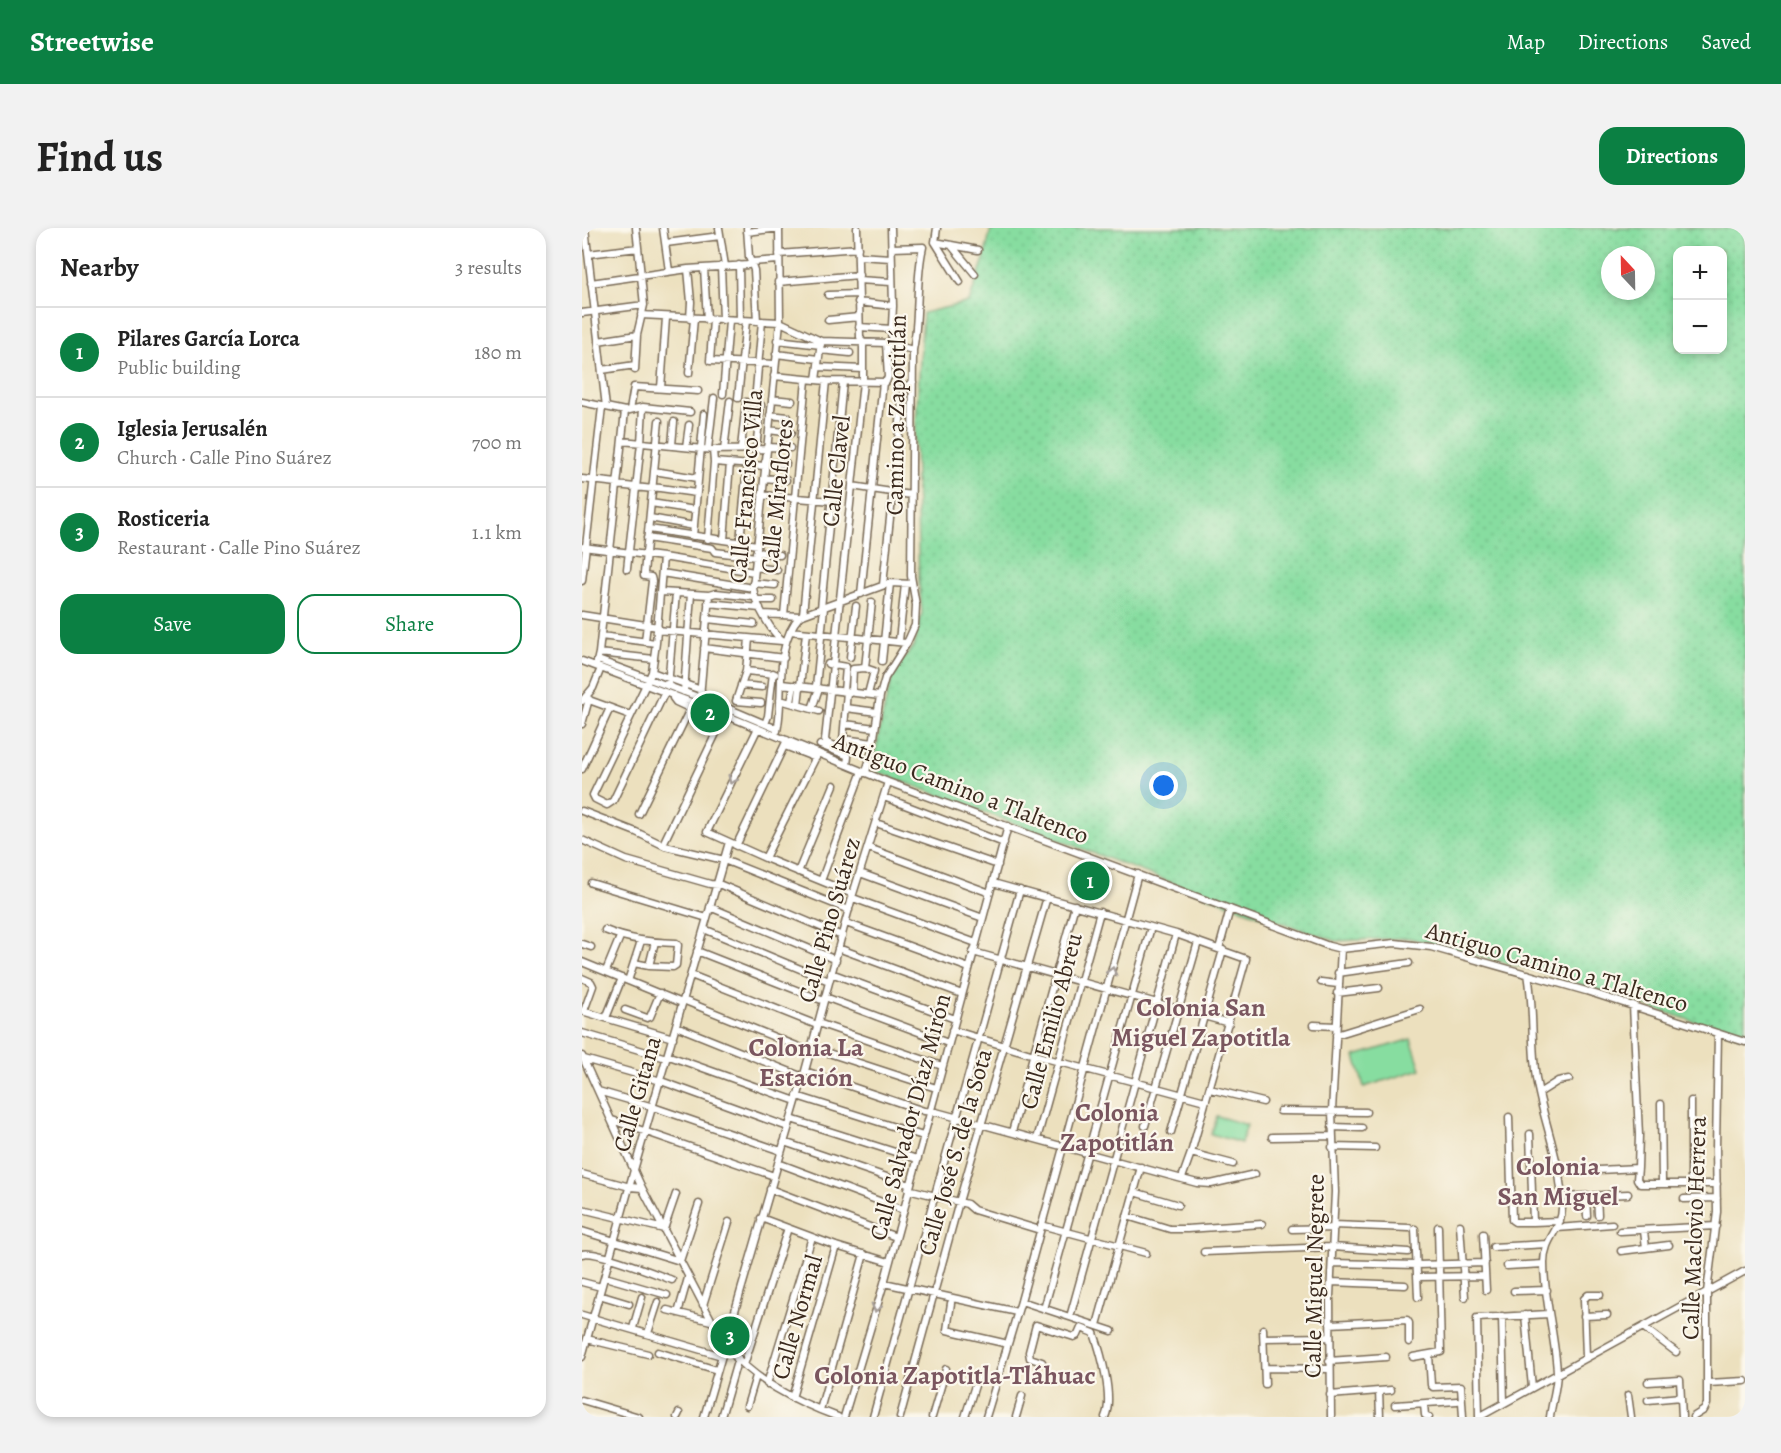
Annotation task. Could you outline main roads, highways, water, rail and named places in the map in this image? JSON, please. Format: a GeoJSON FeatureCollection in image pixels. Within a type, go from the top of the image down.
{"type":"FeatureCollection","features":[{"type":"Feature","properties":{"kind":"place","name":"Iglesia Jerusalén"},"geometry":{"type":"Point","coordinates":[710,713]}},
{"type":"Feature","properties":{"kind":"place","name":"Pilares García Lorca"},"geometry":{"type":"Point","coordinates":[1090,881]}},
{"type":"Feature","properties":{"kind":"place","name":"Rosticeria"},"geometry":{"type":"Point","coordinates":[730,1336]}},
{"type":"Feature","properties":{"kind":"district","name":"Colonia San Miguel Zapotitla"},"geometry":{"type":"Point","coordinates":[1201,1022]}},
{"type":"Feature","properties":{"kind":"district","name":"Colonia La Estación"},"geometry":{"type":"Point","coordinates":[806,1062]}},
{"type":"Feature","properties":{"kind":"district","name":"Colonia Zapotitlán"},"geometry":{"type":"Point","coordinates":[1117,1127]}},
{"type":"Feature","properties":{"kind":"district","name":"Colonia San Miguel"},"geometry":{"type":"Point","coordinates":[1558,1181]}},
{"type":"Feature","properties":{"kind":"district","name":"Colonia Zapotitla-Tláhuac"},"geometry":{"type":"Point","coordinates":[955,1375]}}]}
